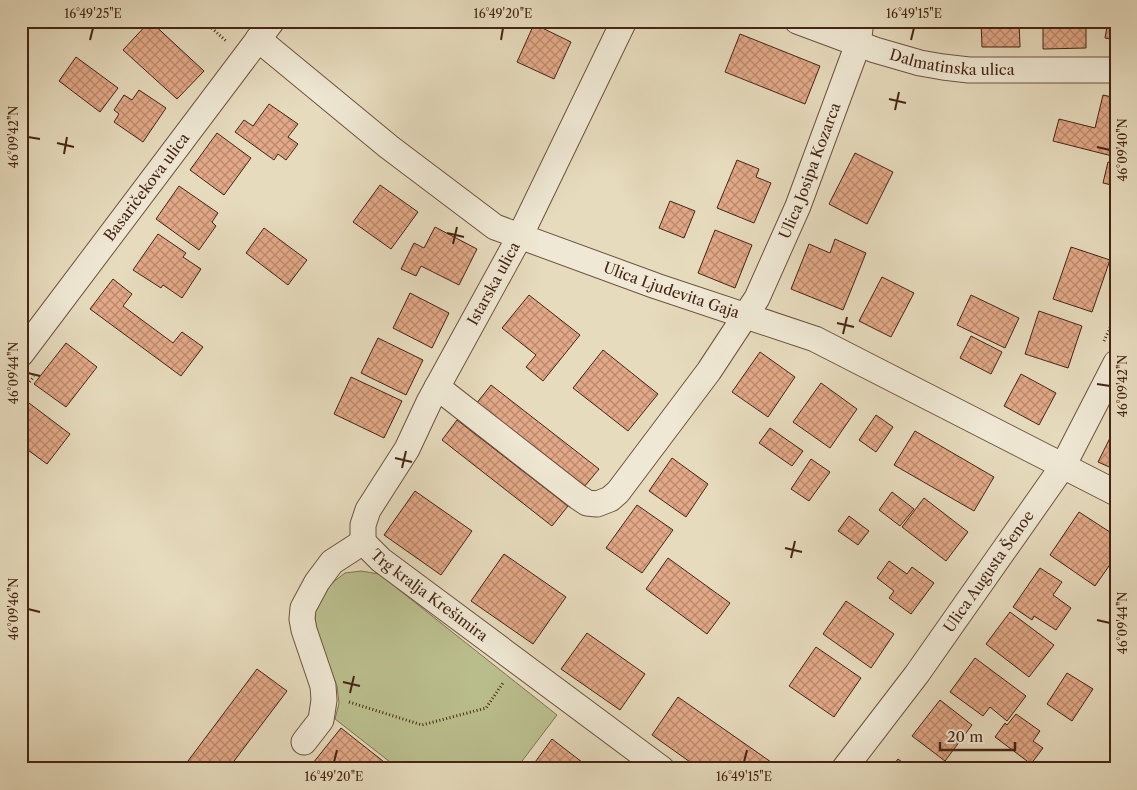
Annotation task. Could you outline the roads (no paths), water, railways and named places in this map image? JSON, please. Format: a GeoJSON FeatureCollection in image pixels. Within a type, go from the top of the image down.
{"type":"FeatureCollection","features":[{"type":"Feature","properties":{"kind":"street","name":"Istarska ulica"},"geometry":{"type":"LineString","coordinates":[[363,542],[363,525],[368,510],[406,448],[437,387],[520,236],[624,21]]}},
{"type":"Feature","properties":{"kind":"street","name":"Dalmatinska ulica"},"geometry":{"type":"LineString","coordinates":[[797,21],[860,33],[920,63],[960,69],[1116,70]]}},
{"type":"Feature","properties":{"kind":"street","name":"Ulica Ljudevita Gaja"},"geometry":{"type":"LineString","coordinates":[[265,30],[389,147],[495,227],[656,286],[815,339],[1116,493]]}},
{"type":"Feature","properties":{"kind":"street","name":"Basaričekova ulica"},"geometry":{"type":"LineString","coordinates":[[21,354],[265,30]]}},
{"type":"Feature","properties":{"kind":"street","name":"Ulica Josipa Kozarca"},"geometry":{"type":"LineString","coordinates":[[437,387],[587,503],[597,504],[610,499],[630,477],[709,371],[757,298],[798,206],[860,33]]}},
{"type":"Feature","properties":{"kind":"street","name":"Ulica Augusta Šenoe"},"geometry":{"type":"LineString","coordinates":[[844,769],[917,674],[1063,466],[1116,363]]}},
{"type":"Feature","properties":{"kind":"street","name":"Trg kralja Krešimira"},"geometry":{"type":"LineString","coordinates":[[304,742],[321,720],[324,700],[323,686],[304,630],[303,608],[317,582],[332,562],[363,542],[381,560],[662,769]]}}]}
